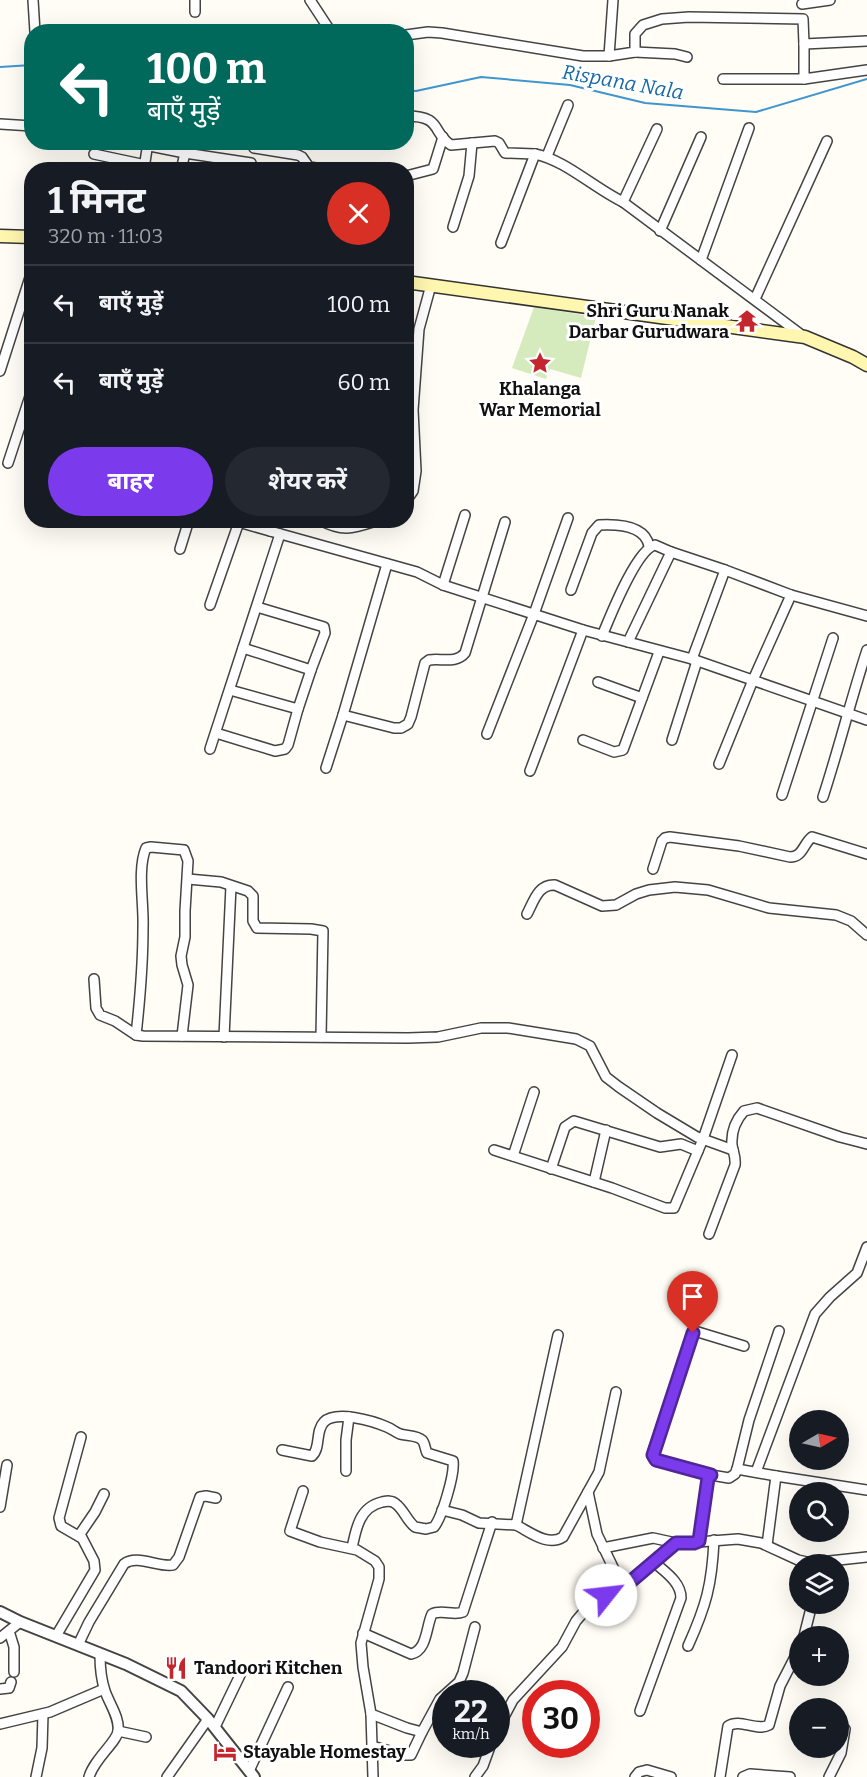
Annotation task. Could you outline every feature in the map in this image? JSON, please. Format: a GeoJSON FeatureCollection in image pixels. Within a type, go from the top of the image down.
{"type":"FeatureCollection","features":[{"type":"Feature","properties":{"kind":"main road"},"geometry":{"type":"LineString","coordinates":[[0,236],[24,237]]}},
{"type":"Feature","properties":{"kind":"main road"},"geometry":{"type":"LineString","coordinates":[[414,283],[805,337],[867,365]]}},
{"type":"Feature","properties":{"kind":"street"},"geometry":{"type":"LineString","coordinates":[[33,0],[34,24]]}},
{"type":"Feature","properties":{"kind":"street"},"geometry":{"type":"LineString","coordinates":[[195,0],[195,12]]}},
{"type":"Feature","properties":{"kind":"street"},"geometry":{"type":"LineString","coordinates":[[310,0],[325,24]]}},
{"type":"Feature","properties":{"kind":"street"},"geometry":{"type":"LineString","coordinates":[[609,56],[613,0]]}},
{"type":"Feature","properties":{"kind":"street"},"geometry":{"type":"LineString","coordinates":[[804,79],[802,2],[830,0]]}},
{"type":"Feature","properties":{"kind":"street"},"geometry":{"type":"LineString","coordinates":[[635,52],[637,29],[662,18],[803,19]]}},
{"type":"Feature","properties":{"kind":"street"},"geometry":{"type":"LineString","coordinates":[[414,34],[442,33],[583,56],[609,56],[635,52],[675,54],[687,57]]}},
{"type":"Feature","properties":{"kind":"street"},"geometry":{"type":"LineString","coordinates":[[804,44],[867,41]]}},
{"type":"Feature","properties":{"kind":"street"},"geometry":{"type":"LineString","coordinates":[[723,79],[804,79],[867,70]]}},
{"type":"Feature","properties":{"kind":"street"},"geometry":{"type":"LineString","coordinates":[[547,156],[568,105]]}},
{"type":"Feature","properties":{"kind":"street"},"geometry":{"type":"LineString","coordinates":[[414,116],[429,120],[447,142],[455,146],[498,142],[505,153],[547,156],[606,194],[623,202],[805,337]]}},
{"type":"Feature","properties":{"kind":"street"},"geometry":{"type":"LineString","coordinates":[[0,124],[24,126]]}},
{"type":"Feature","properties":{"kind":"street"},"geometry":{"type":"LineString","coordinates":[[701,260],[749,128]]}},
{"type":"Feature","properties":{"kind":"street"},"geometry":{"type":"LineString","coordinates":[[623,202],[657,129]]}},
{"type":"Feature","properties":{"kind":"street"},"geometry":{"type":"LineString","coordinates":[[414,174],[433,169],[443,137]]}},
{"type":"Feature","properties":{"kind":"street"},"geometry":{"type":"LineString","coordinates":[[660,231],[701,137]]}},
{"type":"Feature","properties":{"kind":"street"},"geometry":{"type":"LineString","coordinates":[[755,299],[827,141]]}},
{"type":"Feature","properties":{"kind":"street"},"geometry":{"type":"LineString","coordinates":[[453,227],[469,176],[472,143]]}},
{"type":"Feature","properties":{"kind":"street"},"geometry":{"type":"LineString","coordinates":[[170,150],[230,162]]}},
{"type":"Feature","properties":{"kind":"street"},"geometry":{"type":"LineString","coordinates":[[276,150],[298,155],[306,162]]}},
{"type":"Feature","properties":{"kind":"street"},"geometry":{"type":"LineString","coordinates":[[183,162],[185,153]]}},
{"type":"Feature","properties":{"kind":"street"},"geometry":{"type":"LineString","coordinates":[[94,154],[132,162]]}},
{"type":"Feature","properties":{"kind":"street"},"geometry":{"type":"LineString","coordinates":[[501,243],[535,154]]}},
{"type":"Feature","properties":{"kind":"street"},"geometry":{"type":"LineString","coordinates":[[414,390],[419,329],[431,285]]}},
{"type":"Feature","properties":{"kind":"street"},"geometry":{"type":"LineString","coordinates":[[0,371],[24,296]]}},
{"type":"Feature","properties":{"kind":"street"},"geometry":{"type":"LineString","coordinates":[[8,463],[24,414]]}},
{"type":"Feature","properties":{"kind":"street"},"geometry":{"type":"LineString","coordinates":[[414,430],[416,471],[414,484]]}},
{"type":"Feature","properties":{"kind":"street"},"geometry":{"type":"LineString","coordinates":[[443,585],[465,515]]}},
{"type":"Feature","properties":{"kind":"street"},"geometry":{"type":"LineString","coordinates":[[487,734],[534,614],[568,518]]}},
{"type":"Feature","properties":{"kind":"street"},"geometry":{"type":"LineString","coordinates":[[343,715],[393,728],[408,724],[425,663],[432,659],[454,660],[465,653],[505,522]]}},
{"type":"Feature","properties":{"kind":"street"},"geometry":{"type":"LineString","coordinates":[[571,590],[592,533],[599,525],[628,527],[640,531],[646,535],[650,546]]}},
{"type":"Feature","properties":{"kind":"street"},"geometry":{"type":"LineString","coordinates":[[180,549],[187,528]]}},
{"type":"Feature","properties":{"kind":"street"},"geometry":{"type":"LineString","coordinates":[[210,606],[235,528]]}},
{"type":"Feature","properties":{"kind":"street"},"geometry":{"type":"LineString","coordinates":[[259,528],[417,573],[443,585],[582,630],[695,660],[867,720]]}},
{"type":"Feature","properties":{"kind":"street"},"geometry":{"type":"LineString","coordinates":[[210,749],[257,607],[275,533],[274,528]]}},
{"type":"Feature","properties":{"kind":"street"},"geometry":{"type":"LineString","coordinates":[[602,636],[625,583],[650,546],[655,545],[791,595],[867,616]]}},
{"type":"Feature","properties":{"kind":"street"},"geometry":{"type":"LineString","coordinates":[[628,642],[671,552]]}},
{"type":"Feature","properties":{"kind":"street"},"geometry":{"type":"LineString","coordinates":[[326,768],[387,564]]}},
{"type":"Feature","properties":{"kind":"street"},"geometry":{"type":"LineString","coordinates":[[672,740],[695,660],[725,570]]}},
{"type":"Feature","properties":{"kind":"street"},"geometry":{"type":"LineString","coordinates":[[719,764],[791,595]]}},
{"type":"Feature","properties":{"kind":"street"},"geometry":{"type":"LineString","coordinates":[[216,733],[275,751],[285,749],[297,709],[326,633],[326,628],[257,607]]}},
{"type":"Feature","properties":{"kind":"street"},"geometry":{"type":"LineString","coordinates":[[530,771],[582,630]]}},
{"type":"Feature","properties":{"kind":"street"},"geometry":{"type":"LineString","coordinates":[[782,795],[833,638]]}},
{"type":"Feature","properties":{"kind":"street"},"geometry":{"type":"LineString","coordinates":[[243,648],[311,670]]}},
{"type":"Feature","properties":{"kind":"street"},"geometry":{"type":"LineString","coordinates":[[824,797],[867,650]]}},
{"type":"Feature","properties":{"kind":"street"},"geometry":{"type":"LineString","coordinates":[[583,740],[614,752],[621,751],[659,652]]}},
{"type":"Feature","properties":{"kind":"street"},"geometry":{"type":"LineString","coordinates":[[598,682],[642,698]]}},
{"type":"Feature","properties":{"kind":"street"},"geometry":{"type":"LineString","coordinates":[[230,690],[297,709]]}},
{"type":"Feature","properties":{"kind":"street"},"geometry":{"type":"LineString","coordinates":[[653,869],[662,842],[670,837],[740,846],[797,857],[812,837],[867,855]]}},
{"type":"Feature","properties":{"kind":"street"},"geometry":{"type":"LineString","coordinates":[[136,1035],[143,943],[142,870],[146,848],[151,847],[184,850],[188,861],[185,937],[181,956],[188,985],[182,1036]]}},
{"type":"Feature","properties":{"kind":"street"},"geometry":{"type":"LineString","coordinates":[[188,879],[221,882],[248,891],[253,896],[253,921],[257,928],[311,928],[323,931],[321,1037]]}},
{"type":"Feature","properties":{"kind":"street"},"geometry":{"type":"LineString","coordinates":[[527,914],[538,892],[548,885],[555,885],[602,906],[610,907],[648,890],[675,887],[708,890],[769,908],[836,915],[851,921],[867,935]]}},
{"type":"Feature","properties":{"kind":"street"},"geometry":{"type":"LineString","coordinates":[[224,1037],[231,886]]}},
{"type":"Feature","properties":{"kind":"street"},"geometry":{"type":"LineString","coordinates":[[94,979],[96,1008],[100,1016],[115,1021],[136,1035],[438,1036],[481,1028],[508,1028],[576,1039],[590,1046],[606,1077],[619,1087],[657,1113],[703,1139],[733,1150]]}},
{"type":"Feature","properties":{"kind":"street"},"geometry":{"type":"LineString","coordinates":[[494,1150],[594,1182],[665,1209],[674,1208],[703,1139],[732,1055]]}},
{"type":"Feature","properties":{"kind":"street"},"geometry":{"type":"LineString","coordinates":[[513,1156],[534,1092]]}},
{"type":"Feature","properties":{"kind":"street"},"geometry":{"type":"LineString","coordinates":[[709,1233],[735,1165],[733,1129],[744,1111],[752,1108],[867,1144]]}},
{"type":"Feature","properties":{"kind":"street"},"geometry":{"type":"LineString","coordinates":[[551,1169],[565,1127],[570,1122],[588,1124],[660,1147],[681,1144],[698,1151]]}},
{"type":"Feature","properties":{"kind":"street"},"geometry":{"type":"LineString","coordinates":[[594,1182],[606,1130]]}},
{"type":"Feature","properties":{"kind":"street"},"geometry":{"type":"LineString","coordinates":[[756,1472],[815,1314],[857,1273],[867,1247]]}},
{"type":"Feature","properties":{"kind":"street"},"geometry":{"type":"LineString","coordinates":[[744,1346],[698,1332],[693,1333],[653,1452],[656,1460],[711,1475],[729,1478],[735,1474],[749,1420],[779,1331]]}},
{"type":"Feature","properties":{"kind":"street"},"geometry":{"type":"LineString","coordinates":[[516,1525],[558,1335]]}},
{"type":"Feature","properties":{"kind":"street"},"geometry":{"type":"LineString","coordinates":[[442,1510],[462,1515],[479,1523],[516,1525],[538,1537],[560,1540],[599,1472],[616,1392]]}},
{"type":"Feature","properties":{"kind":"street"},"geometry":{"type":"LineString","coordinates":[[282,1450],[312,1456],[315,1453],[321,1426],[324,1422],[339,1416],[368,1420],[398,1433],[420,1438],[427,1453],[451,1459],[454,1467],[436,1524],[430,1529],[412,1525],[391,1501],[376,1504],[369,1508],[361,1518],[352,1548]]}},
{"type":"Feature","properties":{"kind":"street"},"geometry":{"type":"LineString","coordinates":[[346,1471],[349,1418]]}},
{"type":"Feature","properties":{"kind":"street"},"geometry":{"type":"LineString","coordinates":[[56,1636],[96,1567],[80,1537],[61,1526],[59,1518],[81,1437]]}},
{"type":"Feature","properties":{"kind":"street"},"geometry":{"type":"LineString","coordinates":[[0,1507],[7,1465]]}},
{"type":"Feature","properties":{"kind":"street"},"geometry":{"type":"LineString","coordinates":[[737,1469],[867,1490]]}},
{"type":"Feature","properties":{"kind":"street"},"geometry":{"type":"LineString","coordinates":[[698,1542],[708,1478],[711,1475]]}},
{"type":"Feature","properties":{"kind":"street"},"geometry":{"type":"LineString","coordinates":[[767,1545],[776,1476]]}},
{"type":"Feature","properties":{"kind":"street"},"geometry":{"type":"LineString","coordinates":[[303,1491],[290,1532],[320,1542],[352,1548],[375,1561],[379,1567],[379,1579],[361,1643],[371,1714],[373,1777]]}},
{"type":"Feature","properties":{"kind":"street"},"geometry":{"type":"LineString","coordinates":[[588,1492],[597,1534],[623,1588]]}},
{"type":"Feature","properties":{"kind":"street"},"geometry":{"type":"LineString","coordinates":[[80,1537],[104,1494]]}},
{"type":"Feature","properties":{"kind":"street"},"geometry":{"type":"LineString","coordinates":[[78,1645],[124,1564],[133,1560],[164,1566],[174,1565],[179,1557],[200,1497],[216,1498]]}},
{"type":"Feature","properties":{"kind":"street"},"geometry":{"type":"LineString","coordinates":[[363,1633],[411,1654],[417,1653],[422,1647],[432,1614],[463,1612],[492,1522]]}},
{"type":"Feature","properties":{"kind":"street"},"geometry":{"type":"LineString","coordinates":[[603,1548],[653,1538],[676,1543],[738,1539],[767,1545],[789,1556]]}},
{"type":"Feature","properties":{"kind":"street"},"geometry":{"type":"LineString","coordinates":[[688,1646],[701,1617],[710,1587],[714,1540]]}},
{"type":"Feature","properties":{"kind":"street"},"geometry":{"type":"LineString","coordinates":[[510,1706],[562,1647],[576,1621],[588,1607],[606,1595],[623,1588],[676,1543]]}},
{"type":"Feature","properties":{"kind":"street"},"geometry":{"type":"LineString","coordinates":[[849,1559],[867,1557]]}},
{"type":"Feature","properties":{"kind":"street"},"geometry":{"type":"LineString","coordinates":[[640,1711],[681,1598],[678,1584],[654,1562]]}},
{"type":"Feature","properties":{"kind":"street"},"geometry":{"type":"LineString","coordinates":[[0,1612],[171,1685],[190,1699],[212,1723],[252,1774],[288,1687]]}},
{"type":"Feature","properties":{"kind":"street"},"geometry":{"type":"LineString","coordinates":[[0,1638],[20,1622]]}},
{"type":"Feature","properties":{"kind":"street"},"geometry":{"type":"LineString","coordinates":[[372,1746],[411,1755],[440,1700],[459,1682],[475,1627]]}},
{"type":"Feature","properties":{"kind":"street"},"geometry":{"type":"LineString","coordinates":[[0,1689],[9,1688],[12,1677],[14,1647],[9,1631]]}},
{"type":"Feature","properties":{"kind":"street"},"geometry":{"type":"LineString","coordinates":[[89,1777],[92,1767],[118,1731],[115,1715],[104,1689],[100,1655]]}},
{"type":"Feature","properties":{"kind":"street"},"geometry":{"type":"LineString","coordinates":[[720,1777],[728,1726],[736,1723],[761,1728],[769,1725],[780,1686],[789,1668]]}},
{"type":"Feature","properties":{"kind":"street"},"geometry":{"type":"LineString","coordinates":[[167,1777],[212,1723],[243,1669]]}},
{"type":"Feature","properties":{"kind":"street"},"geometry":{"type":"LineString","coordinates":[[0,1724],[43,1714],[104,1689]]}},
{"type":"Feature","properties":{"kind":"street"},"geometry":{"type":"LineString","coordinates":[[36,1777],[42,1748],[43,1714]]}},
{"type":"Feature","properties":{"kind":"street"},"geometry":{"type":"LineString","coordinates":[[371,1714],[422,1732]]}},
{"type":"Feature","properties":{"kind":"street"},"geometry":{"type":"LineString","coordinates":[[118,1731],[146,1737]]}},
{"type":"Feature","properties":{"kind":"street"},"geometry":{"type":"LineString","coordinates":[[475,1777],[486,1758]]}},
{"type":"Feature","properties":{"kind":"street"},"geometry":{"type":"LineString","coordinates":[[829,1777],[838,1758]]}},
{"type":"Feature","properties":{"kind":"street"},"geometry":{"type":"LineString","coordinates":[[635,1777],[639,1772],[647,1770],[671,1777]]}},
{"type":"Feature","properties":{"kind":"street"},"geometry":{"type":"LineString","coordinates":[[743,1777],[750,1774],[790,1777]]}},
{"type":"Feature","properties":{"kind":"green space"},"geometry":{"type":"Polygon","coordinates":[[[534,307],[596,317],[581,378],[550,369],[546,379],[512,368],[534,307]]]}},
{"type":"Feature","properties":{"kind":"waterway","name":"Rispana Nala"},"geometry":{"type":"LineString","coordinates":[[0,67],[24,66]]}},
{"type":"Feature","properties":{"kind":"waterway","name":"Rispana Nala"},"geometry":{"type":"LineString","coordinates":[[414,91],[481,77],[570,85],[645,103],[756,112],[867,79]]}},
{"type":"Feature","properties":{"kind":"place","name":"Shri Guru Nanak Darbar Gurudwara"},"geometry":{"type":"Point","coordinates":[747,321]}},
{"type":"Feature","properties":{"kind":"place","name":"Khalanga War Memorial"},"geometry":{"type":"Point","coordinates":[540,363]}},
{"type":"Feature","properties":{"kind":"place","name":"Tandoori Kitchen"},"geometry":{"type":"Point","coordinates":[176,1668]}},
{"type":"Feature","properties":{"kind":"place","name":"Stayable Homestay"},"geometry":{"type":"Point","coordinates":[225,1752]}},
{"type":"Feature","properties":{"kind":"route"},"geometry":{"type":"LineString","coordinates":[[606,1595],[623,1588],[679,1541],[694,1543],[699,1541],[708,1478],[711,1475],[656,1460],[653,1455],[693,1333]]}}]}
